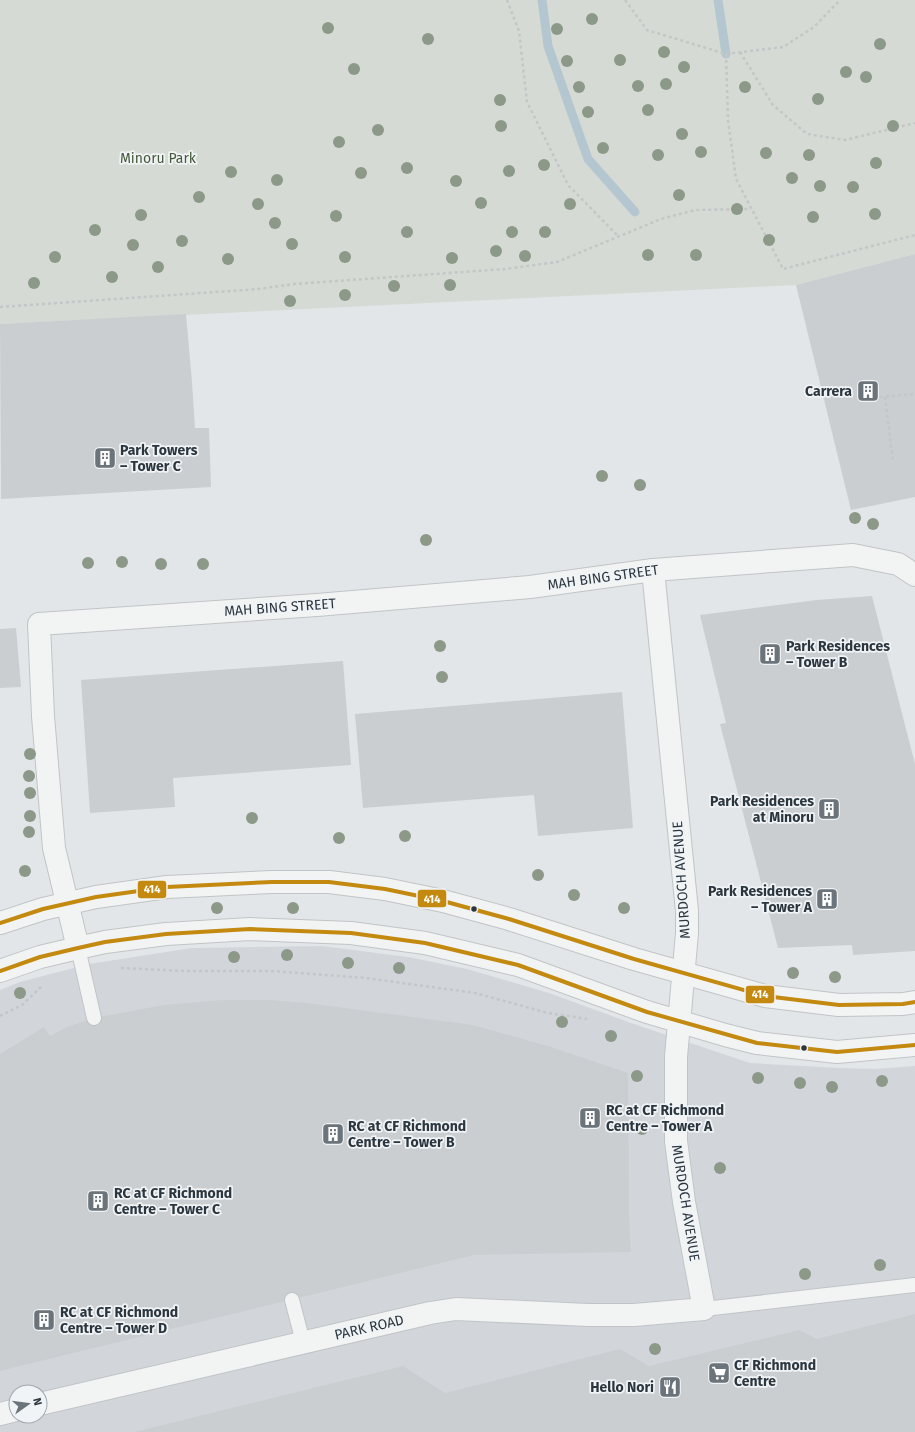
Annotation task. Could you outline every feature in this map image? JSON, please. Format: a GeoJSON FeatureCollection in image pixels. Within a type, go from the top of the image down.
{"type":"FeatureCollection","features":[{"type":"Feature","properties":{"kind":"street","name":"MAH BING STREET"},"geometry":{"type":"LineString","coordinates":[[78,948],[54,848],[43,716],[39,624],[530,587],[653,570],[852,555],[898,564],[915,575]]}},
{"type":"Feature","properties":{"kind":"street","name":"MURDOCH AVENUE"},"geometry":{"type":"LineString","coordinates":[[653,570],[687,932],[676,1075],[676,1141],[684,1202],[704,1310]]}},
{"type":"Feature","properties":{"kind":"street"},"geometry":{"type":"LineString","coordinates":[[0,923],[24,915],[96,897],[167,887],[272,882],[336,883],[385,889],[443,901],[509,919],[634,959],[766,996],[832,1005],[903,1004],[915,1002]]}},
{"type":"Feature","properties":{"kind":"street"},"geometry":{"type":"LineString","coordinates":[[0,971],[40,957],[78,948],[105,942],[166,934],[250,929],[351,933],[425,943],[518,965],[624,1004],[679,1022],[757,1043],[837,1052],[915,1046]]}},
{"type":"Feature","properties":{"kind":"street","name":"PARK ROAD"},"geometry":{"type":"LineString","coordinates":[[48,1402],[430,1313],[456,1309],[588,1315],[626,1315],[704,1310]]}},
{"type":"Feature","properties":{"kind":"lane","name":"MAH BING STREET"},"geometry":{"type":"LineString","coordinates":[[78,948],[94,1018]]}},
{"type":"Feature","properties":{"kind":"lane"},"geometry":{"type":"LineString","coordinates":[[704,1310],[915,1285]]}},
{"type":"Feature","properties":{"kind":"lane"},"geometry":{"type":"LineString","coordinates":[[292,1300],[303,1342]]}},
{"type":"Feature","properties":{"kind":"path"},"geometry":{"type":"LineString","coordinates":[[507,0],[520,31],[527,102],[568,185],[618,236]]}},
{"type":"Feature","properties":{"kind":"path"},"geometry":{"type":"LineString","coordinates":[[625,0],[647,30],[726,54],[783,48],[814,27],[840,0]]}},
{"type":"Feature","properties":{"kind":"path"},"geometry":{"type":"LineString","coordinates":[[740,52],[773,105],[807,134],[845,140],[915,123]]}},
{"type":"Feature","properties":{"kind":"path"},"geometry":{"type":"LineString","coordinates":[[726,54],[728,120],[736,179],[782,269],[915,235]]}},
{"type":"Feature","properties":{"kind":"path"},"geometry":{"type":"LineString","coordinates":[[0,307],[251,290],[294,284],[505,269],[558,262],[661,219],[695,210],[751,209]]}},
{"type":"Feature","properties":{"kind":"path"},"geometry":{"type":"LineString","coordinates":[[880,397],[915,394]]}},
{"type":"Feature","properties":{"kind":"path"},"geometry":{"type":"LineString","coordinates":[[885,397],[893,462]]}},
{"type":"Feature","properties":{"kind":"path"},"geometry":{"type":"LineString","coordinates":[[0,1016],[22,1005],[46,982],[83,972],[110,967],[151,970],[272,971],[366,978],[475,993],[585,1020],[603,1017],[624,1004]]}},
{"type":"Feature","properties":{"kind":"shaded area","name":"CF Richmond Centre"},"geometry":{"type":"Polygon","coordinates":[[[322,946],[408,957],[467,969],[549,993],[631,1023],[750,1063],[875,1069],[915,1066],[915,1432],[0,1432],[0,990],[20,982],[89,964],[192,948],[322,946]]]}},
{"type":"Feature","properties":{"kind":"green space","name":"Minoru Park"},"geometry":{"type":"Polygon","coordinates":[[[0,0],[915,0],[915,254],[796,285],[0,324],[0,0]]]}},
{"type":"Feature","properties":{"kind":"building","name":"Carrera"},"geometry":{"type":"Polygon","coordinates":[[[915,254],[915,497],[851,510],[796,285],[915,254]]]}},
{"type":"Feature","properties":{"kind":"building","name":"Park Towers – Tower C"},"geometry":{"type":"Polygon","coordinates":[[[186,314],[195,428],[209,428],[211,487],[1,499],[0,324],[186,314]]]}},
{"type":"Feature","properties":{"kind":"building","name":"Park Residences at Minoru"},"geometry":{"type":"Polygon","coordinates":[[[872,596],[915,764],[915,951],[853,955],[852,945],[778,948],[720,724],[726,723],[700,615],[817,600],[872,596]]]}},
{"type":"Feature","properties":{"kind":"building"},"geometry":{"type":"Polygon","coordinates":[[[16,628],[21,687],[0,688],[0,629],[16,628]]]}},
{"type":"Feature","properties":{"kind":"building"},"geometry":{"type":"Polygon","coordinates":[[[343,661],[351,765],[173,778],[175,807],[90,813],[81,680],[343,661]]]}},
{"type":"Feature","properties":{"kind":"building"},"geometry":{"type":"Polygon","coordinates":[[[622,692],[633,828],[538,836],[534,795],[363,808],[355,714],[622,692]]]}},
{"type":"Feature","properties":{"kind":"building"},"geometry":{"type":"Polygon","coordinates":[[[222,1000],[271,1000],[307,1003],[473,1025],[551,1047],[628,1073],[629,1217],[631,1252],[474,1255],[0,1371],[0,1054],[44,1027],[50,1036],[67,1027],[94,1018],[164,1005],[222,1000]]]}},
{"type":"Feature","properties":{"kind":"building","name":"CF Richmond Centre"},"geometry":{"type":"Polygon","coordinates":[[[915,1314],[915,1432],[134,1432],[403,1366],[445,1393],[620,1349],[649,1366],[799,1330],[817,1339],[915,1314]]]}},
{"type":"Feature","properties":{"kind":"waterway"},"geometry":{"type":"LineString","coordinates":[[542,0],[548,46],[588,159],[635,212]]}},
{"type":"Feature","properties":{"kind":"waterway"},"geometry":{"type":"LineString","coordinates":[[718,0],[726,54]]}},
{"type":"Feature","properties":{"kind":"transit line","name":"414"},"geometry":{"type":"LineString","coordinates":[[0,923],[43,909],[96,897],[167,887],[272,882],[329,882],[385,889],[443,901],[509,919],[634,959],[765,996],[839,1005],[903,1004],[915,1002]]}},
{"type":"Feature","properties":{"kind":"transit line","name":"414"},"geometry":{"type":"LineString","coordinates":[[0,971],[40,957],[78,948],[105,942],[166,934],[250,929],[351,933],[425,943],[518,965],[647,1012],[757,1043],[837,1052],[915,1045]]}},
{"type":"Feature","properties":{"kind":"place","name":"Carrera"},"geometry":{"type":"Point","coordinates":[868,391]}},
{"type":"Feature","properties":{"kind":"place","name":"Park Towers – Tower C"},"geometry":{"type":"Point","coordinates":[105,458]}},
{"type":"Feature","properties":{"kind":"place","name":"Park Residences – Tower B"},"geometry":{"type":"Point","coordinates":[770,654]}},
{"type":"Feature","properties":{"kind":"place","name":"Park Residences at Minoru"},"geometry":{"type":"Point","coordinates":[829,809]}},
{"type":"Feature","properties":{"kind":"place","name":"Park Residences – Tower A"},"geometry":{"type":"Point","coordinates":[827,899]}},
{"type":"Feature","properties":{"kind":"place","name":"RC at CF Richmond Centre – Tower A"},"geometry":{"type":"Point","coordinates":[590,1118]}},
{"type":"Feature","properties":{"kind":"place","name":"RC at CF Richmond Centre – Tower B"},"geometry":{"type":"Point","coordinates":[333,1134]}},
{"type":"Feature","properties":{"kind":"place","name":"RC at CF Richmond Centre – Tower C"},"geometry":{"type":"Point","coordinates":[98,1201]}},
{"type":"Feature","properties":{"kind":"place","name":"RC at CF Richmond Centre – Tower D"},"geometry":{"type":"Point","coordinates":[44,1320]}},
{"type":"Feature","properties":{"kind":"place","name":"CF Richmond Centre"},"geometry":{"type":"Point","coordinates":[719,1373]}},
{"type":"Feature","properties":{"kind":"place","name":"Hello Nori"},"geometry":{"type":"Point","coordinates":[670,1387]}}]}
